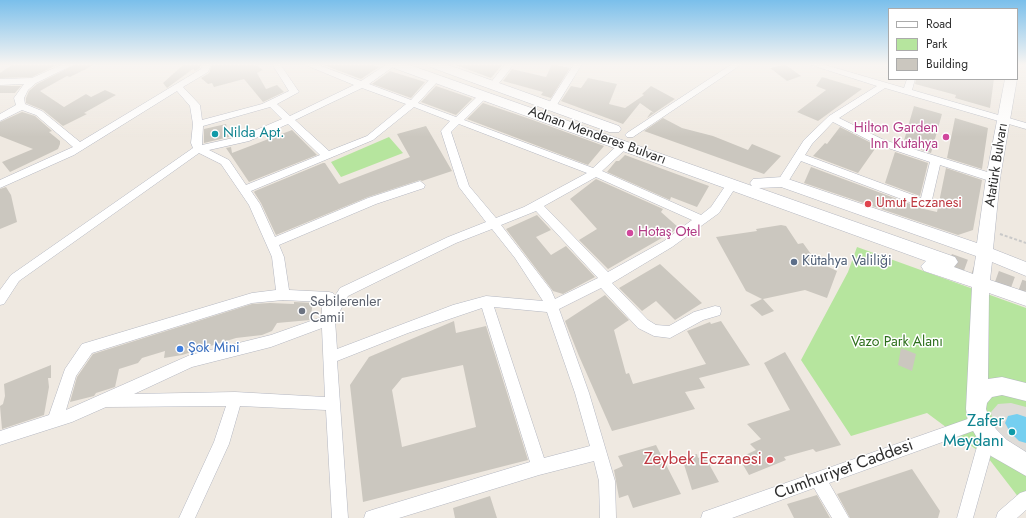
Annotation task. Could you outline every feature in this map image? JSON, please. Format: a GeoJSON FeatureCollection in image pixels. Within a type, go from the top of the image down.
{"type":"FeatureCollection","features":[{"type":"Feature","properties":{"kind":"main road","name":"Adnan Menderes Bulvarı"},"geometry":{"type":"LineString","coordinates":[[464,88],[627,140],[758,183],[950,258],[732,185],[627,140],[552,106],[502,88]]}},
{"type":"Feature","properties":{"kind":"main road","name":"Atatürk Bulvarı"},"geometry":{"type":"LineString","coordinates":[[983,429],[976,409],[981,285],[993,178],[1009,88]]}},
{"type":"Feature","properties":{"kind":"main road"},"geometry":{"type":"LineString","coordinates":[[758,183],[782,182],[984,252],[1026,269]]}},
{"type":"Feature","properties":{"kind":"main road"},"geometry":{"type":"LineString","coordinates":[[732,185],[757,199],[857,240],[981,285],[1026,299]]}},
{"type":"Feature","properties":{"kind":"main road"},"geometry":{"type":"LineString","coordinates":[[977,398],[986,389],[1002,386],[1026,392]]}},
{"type":"Feature","properties":{"kind":"main road"},"geometry":{"type":"LineString","coordinates":[[983,429],[999,448],[1026,465]]}},
{"type":"Feature","properties":{"kind":"street"},"geometry":{"type":"LineString","coordinates":[[21,106],[19,98],[25,88]]}},
{"type":"Feature","properties":{"kind":"street"},"geometry":{"type":"LineString","coordinates":[[0,184],[80,147],[174,88]]}},
{"type":"Feature","properties":{"kind":"street"},"geometry":{"type":"LineString","coordinates":[[179,88],[195,105],[198,124],[196,143],[198,149],[225,162],[254,204],[278,257],[283,295]]}},
{"type":"Feature","properties":{"kind":"street"},"geometry":{"type":"LineString","coordinates":[[198,124],[271,103],[294,92],[292,88]]}},
{"type":"Feature","properties":{"kind":"street"},"geometry":{"type":"LineString","coordinates":[[0,300],[16,278],[198,149],[244,139],[290,120],[354,88]]}},
{"type":"Feature","properties":{"kind":"street"},"geometry":{"type":"LineString","coordinates":[[372,88],[594,172],[702,220]]}},
{"type":"Feature","properties":{"kind":"street"},"geometry":{"type":"LineString","coordinates":[[244,190],[370,138],[412,104],[427,88]]}},
{"type":"Feature","properties":{"kind":"street"},"geometry":{"type":"LineString","coordinates":[[552,106],[563,88]]}},
{"type":"Feature","properties":{"kind":"street"},"geometry":{"type":"LineString","coordinates":[[0,438],[72,416],[190,361],[271,341],[328,320],[344,292],[452,240],[537,204],[594,172],[627,140],[703,88]]}},
{"type":"Feature","properties":{"kind":"street"},"geometry":{"type":"LineString","coordinates":[[782,182],[800,157],[808,142],[832,118],[879,88]]}},
{"type":"Feature","properties":{"kind":"street"},"geometry":{"type":"LineString","coordinates":[[894,88],[1026,126]]}},
{"type":"Feature","properties":{"kind":"street"},"geometry":{"type":"LineString","coordinates":[[907,92],[908,88]]}},
{"type":"Feature","properties":{"kind":"street"},"geometry":{"type":"LineString","coordinates":[[484,95],[446,131],[464,187],[492,224],[519,255],[547,294],[582,393],[607,481],[608,518]]}},
{"type":"Feature","properties":{"kind":"street"},"geometry":{"type":"LineString","coordinates":[[271,103],[327,155]]}},
{"type":"Feature","properties":{"kind":"street"},"geometry":{"type":"LineString","coordinates":[[0,118],[21,106]]}},
{"type":"Feature","properties":{"kind":"street"},"geometry":{"type":"LineString","coordinates":[[21,106],[39,113],[80,147]]}},
{"type":"Feature","properties":{"kind":"street"},"geometry":{"type":"LineString","coordinates":[[832,118],[880,142],[993,178]]}},
{"type":"Feature","properties":{"kind":"street"},"geometry":{"type":"LineString","coordinates":[[800,157],[925,204],[936,160]]}},
{"type":"Feature","properties":{"kind":"street"},"geometry":{"type":"LineString","coordinates":[[272,243],[372,201],[420,185]]}},
{"type":"Feature","properties":{"kind":"street"},"geometry":{"type":"LineString","coordinates":[[330,358],[403,329],[458,309],[486,301],[551,307],[607,279],[668,244],[715,210],[732,185]]}},
{"type":"Feature","properties":{"kind":"street"},"geometry":{"type":"LineString","coordinates":[[537,204],[607,279]]}},
{"type":"Feature","properties":{"kind":"street"},"geometry":{"type":"LineString","coordinates":[[607,279],[605,284],[643,324],[654,330],[670,332],[698,316],[715,311]]}},
{"type":"Feature","properties":{"kind":"street"},"geometry":{"type":"LineString","coordinates":[[55,421],[70,373],[87,348],[252,298],[283,295],[328,297],[330,358],[340,518]]}},
{"type":"Feature","properties":{"kind":"street"},"geometry":{"type":"LineString","coordinates":[[486,301],[539,467]]}},
{"type":"Feature","properties":{"kind":"street"},"geometry":{"type":"LineString","coordinates":[[104,401],[235,399],[333,404]]}},
{"type":"Feature","properties":{"kind":"street"},"geometry":{"type":"LineString","coordinates":[[187,518],[221,444],[235,399]]}},
{"type":"Feature","properties":{"kind":"street"},"geometry":{"type":"LineString","coordinates":[[965,518],[983,429]]}},
{"type":"Feature","properties":{"kind":"street","name":"Cumhuriyet Caddesi"},"geometry":{"type":"LineString","coordinates":[[709,518],[818,480],[983,429]]}},
{"type":"Feature","properties":{"kind":"street"},"geometry":{"type":"LineString","coordinates":[[372,518],[539,467],[598,452]]}},
{"type":"Feature","properties":{"kind":"street"},"geometry":{"type":"LineString","coordinates":[[818,480],[841,518]]}},
{"type":"Feature","properties":{"kind":"street"},"geometry":{"type":"LineString","coordinates":[[1004,518],[1026,498]]}},
{"type":"Feature","properties":{"kind":"path"},"geometry":{"type":"LineString","coordinates":[[987,230],[1026,243]]}},
{"type":"Feature","properties":{"kind":"green space"},"geometry":{"type":"Polygon","coordinates":[[[389,137],[403,153],[341,177],[331,162],[389,137]]]}},
{"type":"Feature","properties":{"kind":"green space","name":"Vazo Park Alanı"},"geometry":{"type":"Polygon","coordinates":[[[857,247],[1026,308],[1026,507],[989,459],[927,413],[851,436],[801,360],[848,272],[857,247]]]}},
{"type":"Feature","properties":{"kind":"shaded area","name":"Zafer Meydanı"},"geometry":{"type":"Polygon","coordinates":[[[1011,403],[1026,407],[1026,454],[1002,439],[993,425],[991,412],[998,404],[1011,403]]]}},
{"type":"Feature","properties":{"kind":"water"},"geometry":{"type":"Polygon","coordinates":[[[1017,414],[1026,417],[1026,443],[1019,441],[1010,432],[1005,423],[1008,416],[1017,414]]]}},
{"type":"Feature","properties":{"kind":"building"},"geometry":{"type":"Polygon","coordinates":[[[0,88],[19,88],[15,93],[0,93],[0,88]]]}},
{"type":"Feature","properties":{"kind":"building"},"geometry":{"type":"Polygon","coordinates":[[[32,88],[45,88],[40,91],[64,107],[86,94],[91,97],[105,90],[116,95],[84,113],[87,114],[63,126],[43,110],[26,103],[26,98],[29,91],[32,88]]]}},
{"type":"Feature","properties":{"kind":"building"},"geometry":{"type":"Polygon","coordinates":[[[252,88],[280,88],[284,92],[263,102],[252,88]]]}},
{"type":"Feature","properties":{"kind":"building"},"geometry":{"type":"Polygon","coordinates":[[[384,88],[420,88],[411,98],[384,88]]]}},
{"type":"Feature","properties":{"kind":"building"},"geometry":{"type":"Polygon","coordinates":[[[434,88],[442,88],[472,99],[456,115],[421,102],[434,88]]]}},
{"type":"Feature","properties":{"kind":"building"},"geometry":{"type":"Polygon","coordinates":[[[529,88],[557,88],[551,98],[541,95],[543,92],[529,88]]]}},
{"type":"Feature","properties":{"kind":"building"},"geometry":{"type":"Polygon","coordinates":[[[570,88],[615,88],[609,104],[625,108],[644,95],[642,94],[649,88],[655,88],[675,99],[647,118],[651,112],[654,113],[640,103],[623,124],[561,101],[570,88]]]}},
{"type":"Feature","properties":{"kind":"building"},"geometry":{"type":"Polygon","coordinates":[[[821,88],[862,89],[818,121],[797,112],[826,90],[821,88]]]}},
{"type":"Feature","properties":{"kind":"building"},"geometry":{"type":"Polygon","coordinates":[[[931,88],[993,88],[990,108],[955,98],[956,95],[931,88]]]}},
{"type":"Feature","properties":{"kind":"building"},"geometry":{"type":"Polygon","coordinates":[[[483,103],[604,146],[588,165],[467,119],[483,103]]]}},
{"type":"Feature","properties":{"kind":"building"},"geometry":{"type":"Polygon","coordinates":[[[914,106],[942,114],[931,153],[903,144],[914,106]]]}},
{"type":"Feature","properties":{"kind":"building"},"geometry":{"type":"Polygon","coordinates":[[[22,112],[35,116],[52,131],[49,132],[60,141],[60,144],[58,149],[10,172],[2,162],[33,149],[0,136],[0,122],[22,112]]]}},
{"type":"Feature","properties":{"kind":"building"},"geometry":{"type":"Polygon","coordinates":[[[663,118],[682,128],[713,136],[748,150],[752,144],[781,156],[764,174],[644,131],[663,118]]]}},
{"type":"Feature","properties":{"kind":"building"},"geometry":{"type":"Polygon","coordinates":[[[955,118],[988,128],[982,169],[947,158],[955,118]]]}},
{"type":"Feature","properties":{"kind":"building","name":"Nilda Apt."},"geometry":{"type":"Polygon","coordinates":[[[226,124],[229,137],[204,143],[204,129],[226,124]]]}},
{"type":"Feature","properties":{"kind":"building"},"geometry":{"type":"Polygon","coordinates":[[[426,126],[452,171],[368,197],[276,235],[261,203],[254,192],[255,191],[323,163],[325,163],[339,184],[410,157],[397,134],[426,126]]]}},
{"type":"Feature","properties":{"kind":"building"},"geometry":{"type":"Polygon","coordinates":[[[840,127],[877,146],[858,173],[813,156],[825,143],[827,144],[840,127]]]}},
{"type":"Feature","properties":{"kind":"building"},"geometry":{"type":"Polygon","coordinates":[[[292,130],[317,155],[249,182],[226,148],[231,147],[232,153],[292,130]]]}},
{"type":"Feature","properties":{"kind":"building"},"geometry":{"type":"Polygon","coordinates":[[[895,152],[928,163],[920,196],[885,183],[895,152]]]}},
{"type":"Feature","properties":{"kind":"building"},"geometry":{"type":"Polygon","coordinates":[[[625,155],[709,186],[697,207],[671,197],[670,200],[607,172],[616,161],[619,161],[625,155]]]}},
{"type":"Feature","properties":{"kind":"building"},"geometry":{"type":"Polygon","coordinates":[[[811,167],[924,209],[937,212],[946,168],[982,180],[973,230],[958,235],[804,183],[811,167]]]}},
{"type":"Feature","properties":{"kind":"building"},"geometry":{"type":"Polygon","coordinates":[[[596,179],[663,209],[661,212],[679,228],[608,269],[579,240],[597,229],[570,199],[596,179]]]}},
{"type":"Feature","properties":{"kind":"building"},"geometry":{"type":"Polygon","coordinates":[[[6,187],[11,195],[17,222],[0,229],[0,189],[6,187]]]}},
{"type":"Feature","properties":{"kind":"building"},"geometry":{"type":"Polygon","coordinates":[[[537,215],[551,230],[536,237],[551,255],[566,246],[595,277],[563,294],[553,291],[506,229],[537,215]]]}},
{"type":"Feature","properties":{"kind":"building","name":"Kütahya Valiliği"},"geometry":{"type":"Polygon","coordinates":[[[781,225],[786,226],[798,244],[803,243],[816,261],[837,271],[827,298],[805,290],[763,299],[774,311],[762,316],[750,305],[762,299],[746,291],[716,237],[757,231],[756,229],[781,225]]]}},
{"type":"Feature","properties":{"kind":"building"},"geometry":{"type":"Polygon","coordinates":[[[660,264],[702,303],[675,320],[656,301],[642,311],[619,288],[660,264]]]}},
{"type":"Feature","properties":{"kind":"building"},"geometry":{"type":"Polygon","coordinates":[[[605,295],[629,320],[614,330],[626,374],[629,373],[633,384],[706,364],[687,331],[710,322],[711,324],[721,321],[750,365],[699,378],[705,388],[685,392],[695,409],[612,431],[565,321],[605,295]]]}},
{"type":"Feature","properties":{"kind":"building"},"geometry":{"type":"Polygon","coordinates":[[[294,302],[313,303],[310,320],[277,323],[272,331],[262,335],[236,338],[182,355],[164,358],[165,351],[142,358],[138,363],[119,369],[115,387],[96,393],[94,396],[70,402],[77,377],[93,354],[252,304],[294,304],[294,302]]]}},
{"type":"Feature","properties":{"kind":"building"},"geometry":{"type":"Polygon","coordinates":[[[454,321],[456,333],[486,326],[528,460],[363,502],[350,385],[369,357],[454,321]],[[463,365],[402,378],[392,390],[402,447],[476,427],[463,365]]]}},
{"type":"Feature","properties":{"kind":"building"},"geometry":{"type":"Polygon","coordinates":[[[901,348],[916,354],[912,371],[898,365],[901,348]]]}},
{"type":"Feature","properties":{"kind":"building"},"geometry":{"type":"Polygon","coordinates":[[[785,352],[841,445],[816,452],[813,449],[784,457],[786,460],[749,475],[739,458],[756,450],[750,444],[761,439],[747,424],[790,410],[764,363],[785,352]]]}},
{"type":"Feature","properties":{"kind":"building"},"geometry":{"type":"Polygon","coordinates":[[[51,365],[51,378],[48,378],[49,387],[44,415],[2,429],[0,406],[3,404],[5,396],[4,384],[51,365]]]}},
{"type":"Feature","properties":{"kind":"building"},"geometry":{"type":"Polygon","coordinates":[[[656,445],[681,494],[633,508],[628,495],[619,498],[614,470],[623,466],[618,456],[656,445]]]}},
{"type":"Feature","properties":{"kind":"building"},"geometry":{"type":"Polygon","coordinates":[[[697,454],[698,458],[704,455],[719,482],[692,490],[682,458],[697,454]]]}},
{"type":"Feature","properties":{"kind":"building"},"geometry":{"type":"Polygon","coordinates":[[[912,469],[940,511],[938,518],[850,518],[837,494],[912,469]]]}},
{"type":"Feature","properties":{"kind":"building"},"geometry":{"type":"Polygon","coordinates":[[[817,495],[830,518],[794,518],[787,504],[817,495]]]}},
{"type":"Feature","properties":{"kind":"building"},"geometry":{"type":"Polygon","coordinates":[[[490,496],[497,518],[455,518],[453,508],[490,496]]]}},
{"type":"Feature","properties":{"kind":"tunnel"},"geometry":{"type":"LineString","coordinates":[[949,262],[1026,290]]}},
{"type":"Feature","properties":{"kind":"place","name":"Nilda Apt."},"geometry":{"type":"Point","coordinates":[215,134]}},
{"type":"Feature","properties":{"kind":"place","name":"Hilton Garden Inn Kutahya"},"geometry":{"type":"Point","coordinates":[946,137]}},
{"type":"Feature","properties":{"kind":"place","name":"Umut Eczanesi"},"geometry":{"type":"Point","coordinates":[868,204]}},
{"type":"Feature","properties":{"kind":"place","name":"Hotaş Otel"},"geometry":{"type":"Point","coordinates":[630,233]}},
{"type":"Feature","properties":{"kind":"place","name":"Kütahya Valiliği"},"geometry":{"type":"Point","coordinates":[794,262]}},
{"type":"Feature","properties":{"kind":"place","name":"Sebilerenler Camii"},"geometry":{"type":"Point","coordinates":[302,311]}},
{"type":"Feature","properties":{"kind":"place","name":"Şok Mini"},"geometry":{"type":"Point","coordinates":[180,349]}},
{"type":"Feature","properties":{"kind":"place","name":"Zafer Meydanı"},"geometry":{"type":"Point","coordinates":[1012,432]}},
{"type":"Feature","properties":{"kind":"place","name":"Zeybek Eczanesi"},"geometry":{"type":"Point","coordinates":[770,460]}}]}
